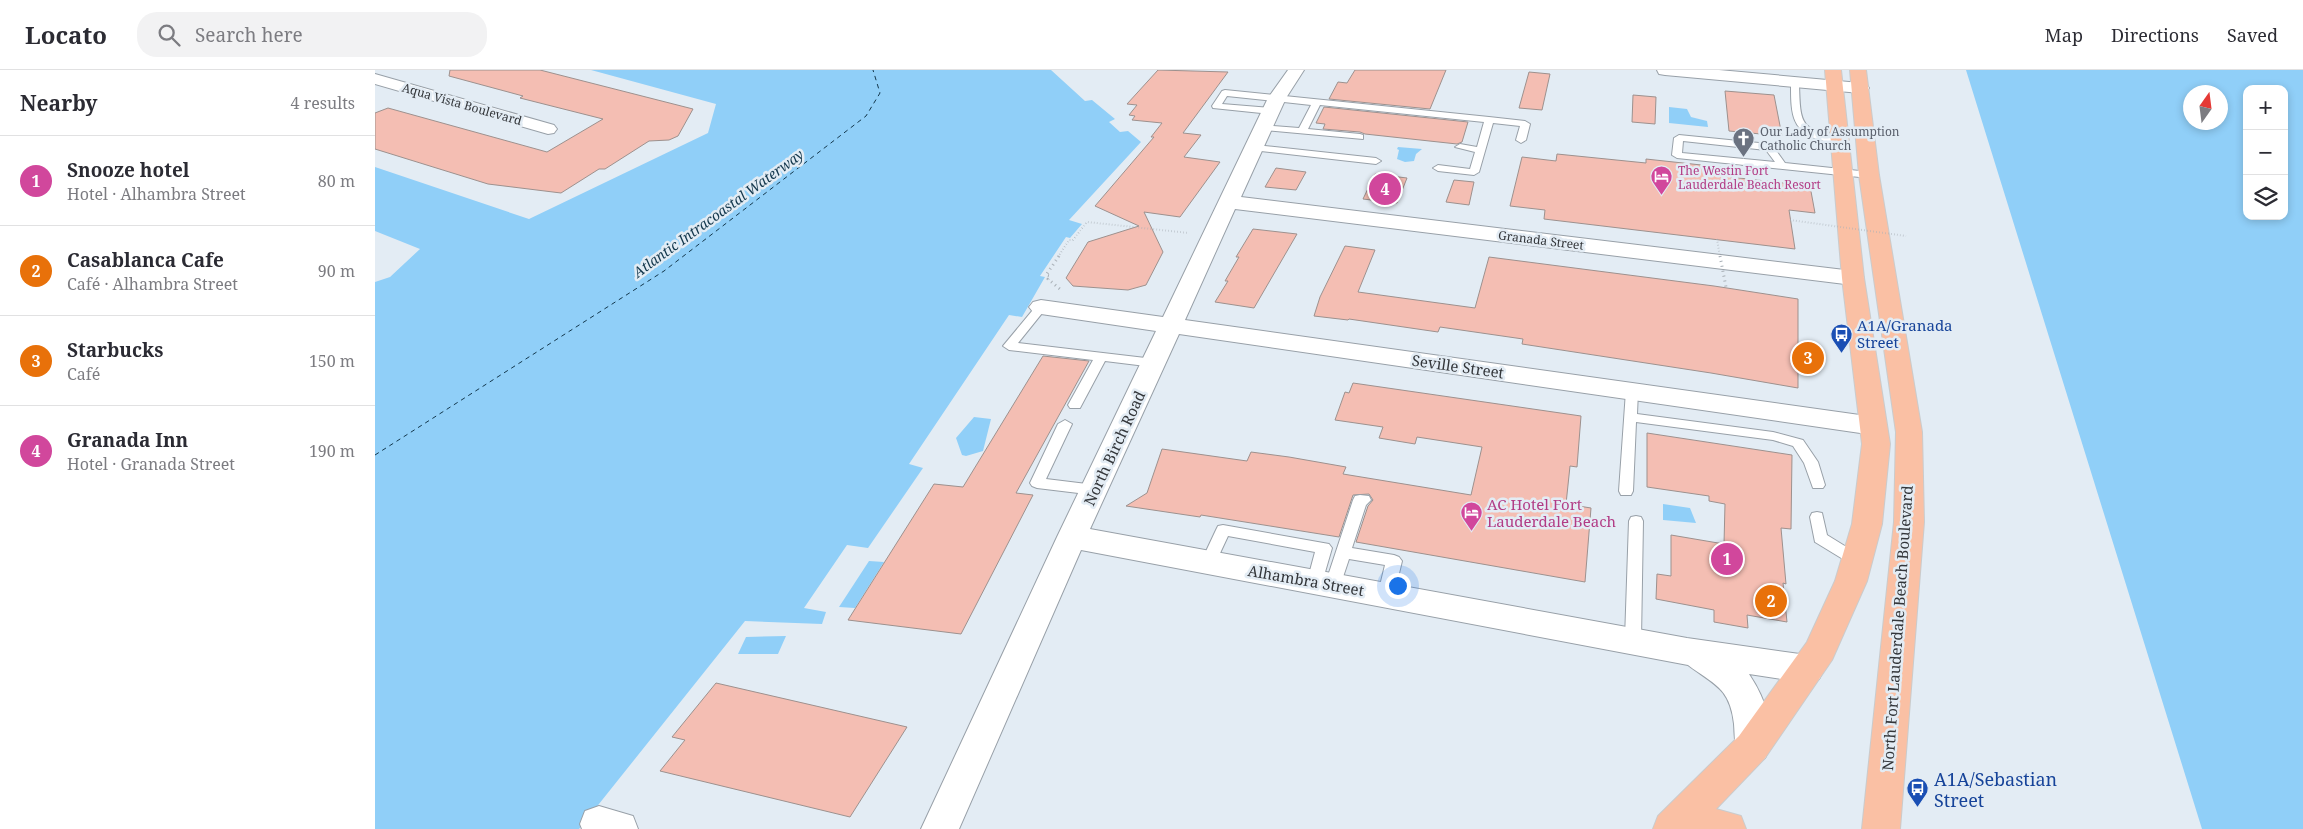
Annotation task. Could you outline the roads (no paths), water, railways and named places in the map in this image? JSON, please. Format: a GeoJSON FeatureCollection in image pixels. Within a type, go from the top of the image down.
{"type":"FeatureCollection","features":[{"type":"Feature","properties":{"kind":"main road","name":"North Fort Lauderdale Beach Boulevard"},"geometry":{"type":"LineString","coordinates":[[1857,70],[1869,175],[1894,324],[1909,432],[1909,522],[1881,829]]}},
{"type":"Feature","properties":{"kind":"main road"},"geometry":{"type":"LineString","coordinates":[[1672,829],[1752,748],[1820,650],[1851,581],[1867,524],[1876,444],[1853,278],[1834,78]]}},
{"type":"Feature","properties":{"kind":"main road"},"geometry":{"type":"LineString","coordinates":[[1700,829],[1714,827],[1727,829]]}},
{"type":"Feature","properties":{"kind":"street","name":"North Birch Road"},"geometry":{"type":"LineString","coordinates":[[940,829],[1229,202],[1267,121],[1296,70]]}},
{"type":"Feature","properties":{"kind":"street"},"geometry":{"type":"LineString","coordinates":[[1665,70],[1795,82],[1834,78],[1860,88]]}},
{"type":"Feature","properties":{"kind":"street","name":"Aqua Vista Boulevard"},"geometry":{"type":"LineString","coordinates":[[375,79],[548,129]]}},
{"type":"Feature","properties":{"kind":"street","name":"Granada Street"},"geometry":{"type":"LineString","coordinates":[[1229,202],[1853,278]]}},
{"type":"Feature","properties":{"kind":"street","name":"Seville Street"},"geometry":{"type":"LineString","coordinates":[[1041,307],[1874,426]]}},
{"type":"Feature","properties":{"kind":"street","name":"Alhambra Street"},"geometry":{"type":"LineString","coordinates":[[1073,537],[1633,639],[1687,651],[1807,669]]}},
{"type":"Feature","properties":{"kind":"street","name":"Alhambra Street"},"geometry":{"type":"LineString","coordinates":[[1687,651],[1708,659],[1724,670],[1738,684],[1752,716],[1752,748]]}},
{"type":"Feature","properties":{"kind":"lane"},"geometry":{"type":"LineString","coordinates":[[1795,82],[1797,110],[1803,128],[1808,132],[1840,142]]}},
{"type":"Feature","properties":{"kind":"lane"},"geometry":{"type":"LineString","coordinates":[[1359,137],[1302,131],[1267,121],[1216,106],[1225,93],[1267,121],[1376,161]]}},
{"type":"Feature","properties":{"kind":"lane"},"geometry":{"type":"LineString","coordinates":[[1302,131],[1317,102]]}},
{"type":"Feature","properties":{"kind":"lane"},"geometry":{"type":"LineString","coordinates":[[1267,121],[1317,102],[1525,124],[1521,140]]}},
{"type":"Feature","properties":{"kind":"lane"},"geometry":{"type":"LineString","coordinates":[[1438,168],[1474,172],[1489,120]]}},
{"type":"Feature","properties":{"kind":"lane"},"geometry":{"type":"LineString","coordinates":[[1782,166],[1769,148],[1679,138],[1677,155],[1782,166],[1842,172],[1869,175]]}},
{"type":"Feature","properties":{"kind":"lane"},"geometry":{"type":"LineString","coordinates":[[1460,147],[1480,150]]}},
{"type":"Feature","properties":{"kind":"lane"},"geometry":{"type":"LineString","coordinates":[[1041,307],[1009,346],[1154,363]]}},
{"type":"Feature","properties":{"kind":"lane"},"geometry":{"type":"LineString","coordinates":[[1075,405],[1101,357]]}},
{"type":"Feature","properties":{"kind":"lane"},"geometry":{"type":"LineString","coordinates":[[1626,491],[1632,391]]}},
{"type":"Feature","properties":{"kind":"lane"},"geometry":{"type":"LineString","coordinates":[[1630,417],[1773,436],[1798,444],[1811,462],[1818,485]]}},
{"type":"Feature","properties":{"kind":"lane"},"geometry":{"type":"LineString","coordinates":[[1065,424],[1037,483],[1095,490]]}},
{"type":"Feature","properties":{"kind":"lane"},"geometry":{"type":"LineString","coordinates":[[1324,583],[1343,552],[1355,522],[1360,500],[1364,500]]}},
{"type":"Feature","properties":{"kind":"lane"},"geometry":{"type":"LineString","coordinates":[[1817,517],[1820,538],[1856,560]]}},
{"type":"Feature","properties":{"kind":"lane"},"geometry":{"type":"LineString","coordinates":[[1633,639],[1636,521]]}},
{"type":"Feature","properties":{"kind":"lane"},"geometry":{"type":"LineString","coordinates":[[1343,552],[1395,555],[1386,594]]}},
{"type":"Feature","properties":{"kind":"water","name":"Atlantic Intracoastal Waterway"},"geometry":{"type":"Polygon","coordinates":[[[591,70],[1051,70],[1085,101],[1092,100],[1115,119],[1109,122],[1120,132],[1128,131],[1141,142],[1069,220],[1082,224],[1070,238],[1066,237],[1040,276],[1045,277],[1022,317],[1009,315],[909,464],[923,468],[868,548],[847,545],[804,608],[826,612],[822,624],[745,621],[579,829],[375,829],[375,282],[390,277],[420,249],[375,231],[375,167],[529,219],[708,133],[716,104],[591,70]]]}},
{"type":"Feature","properties":{"kind":"water"},"geometry":{"type":"Polygon","coordinates":[[[1966,70],[2303,70],[2303,829],[2202,829],[1966,70]]]}},
{"type":"Feature","properties":{"kind":"water"},"geometry":{"type":"Polygon","coordinates":[[[1669,107],[1687,109],[1691,117],[1707,121],[1708,127],[1669,123],[1669,107]]]}},
{"type":"Feature","properties":{"kind":"water"},"geometry":{"type":"Polygon","coordinates":[[[1398,147],[1422,149],[1416,154],[1414,161],[1405,162],[1397,159],[1398,147]]]}},
{"type":"Feature","properties":{"kind":"water"},"geometry":{"type":"Polygon","coordinates":[[[974,417],[991,419],[983,451],[966,456],[962,455],[956,438],[974,417]]]}},
{"type":"Feature","properties":{"kind":"water"},"geometry":{"type":"Polygon","coordinates":[[[1663,504],[1690,508],[1696,523],[1663,520],[1663,504]]]}},
{"type":"Feature","properties":{"kind":"water"},"geometry":{"type":"Polygon","coordinates":[[[869,561],[884,562],[855,608],[839,607],[869,561]]]}},
{"type":"Feature","properties":{"kind":"water"},"geometry":{"type":"Polygon","coordinates":[[[786,636],[778,654],[738,654],[746,637],[786,636]]]}},
{"type":"Feature","properties":{"kind":"place","name":"Our Lady of Assumption Catholic Church"},"geometry":{"type":"Point","coordinates":[1744,157]}},
{"type":"Feature","properties":{"kind":"place","name":"Granada Inn"},"geometry":{"type":"Point","coordinates":[1385,189]}},
{"type":"Feature","properties":{"kind":"place","name":"The Westin Fort Lauderdale Beach Resort"},"geometry":{"type":"Point","coordinates":[1662,196]}},
{"type":"Feature","properties":{"kind":"place","name":"A1A/Granada Street"},"geometry":{"type":"Point","coordinates":[1841,353]}},
{"type":"Feature","properties":{"kind":"place","name":"Starbucks"},"geometry":{"type":"Point","coordinates":[1808,358]}},
{"type":"Feature","properties":{"kind":"place","name":"AC Hotel Fort Lauderdale Beach"},"geometry":{"type":"Point","coordinates":[1471,532]}},
{"type":"Feature","properties":{"kind":"place","name":"Snooze hotel"},"geometry":{"type":"Point","coordinates":[1727,559]}},
{"type":"Feature","properties":{"kind":"place","name":"Casablanca Cafe"},"geometry":{"type":"Point","coordinates":[1771,601]}},
{"type":"Feature","properties":{"kind":"place","name":"A1A/Sebastian Street"},"geometry":{"type":"Point","coordinates":[1918,808]}}]}
